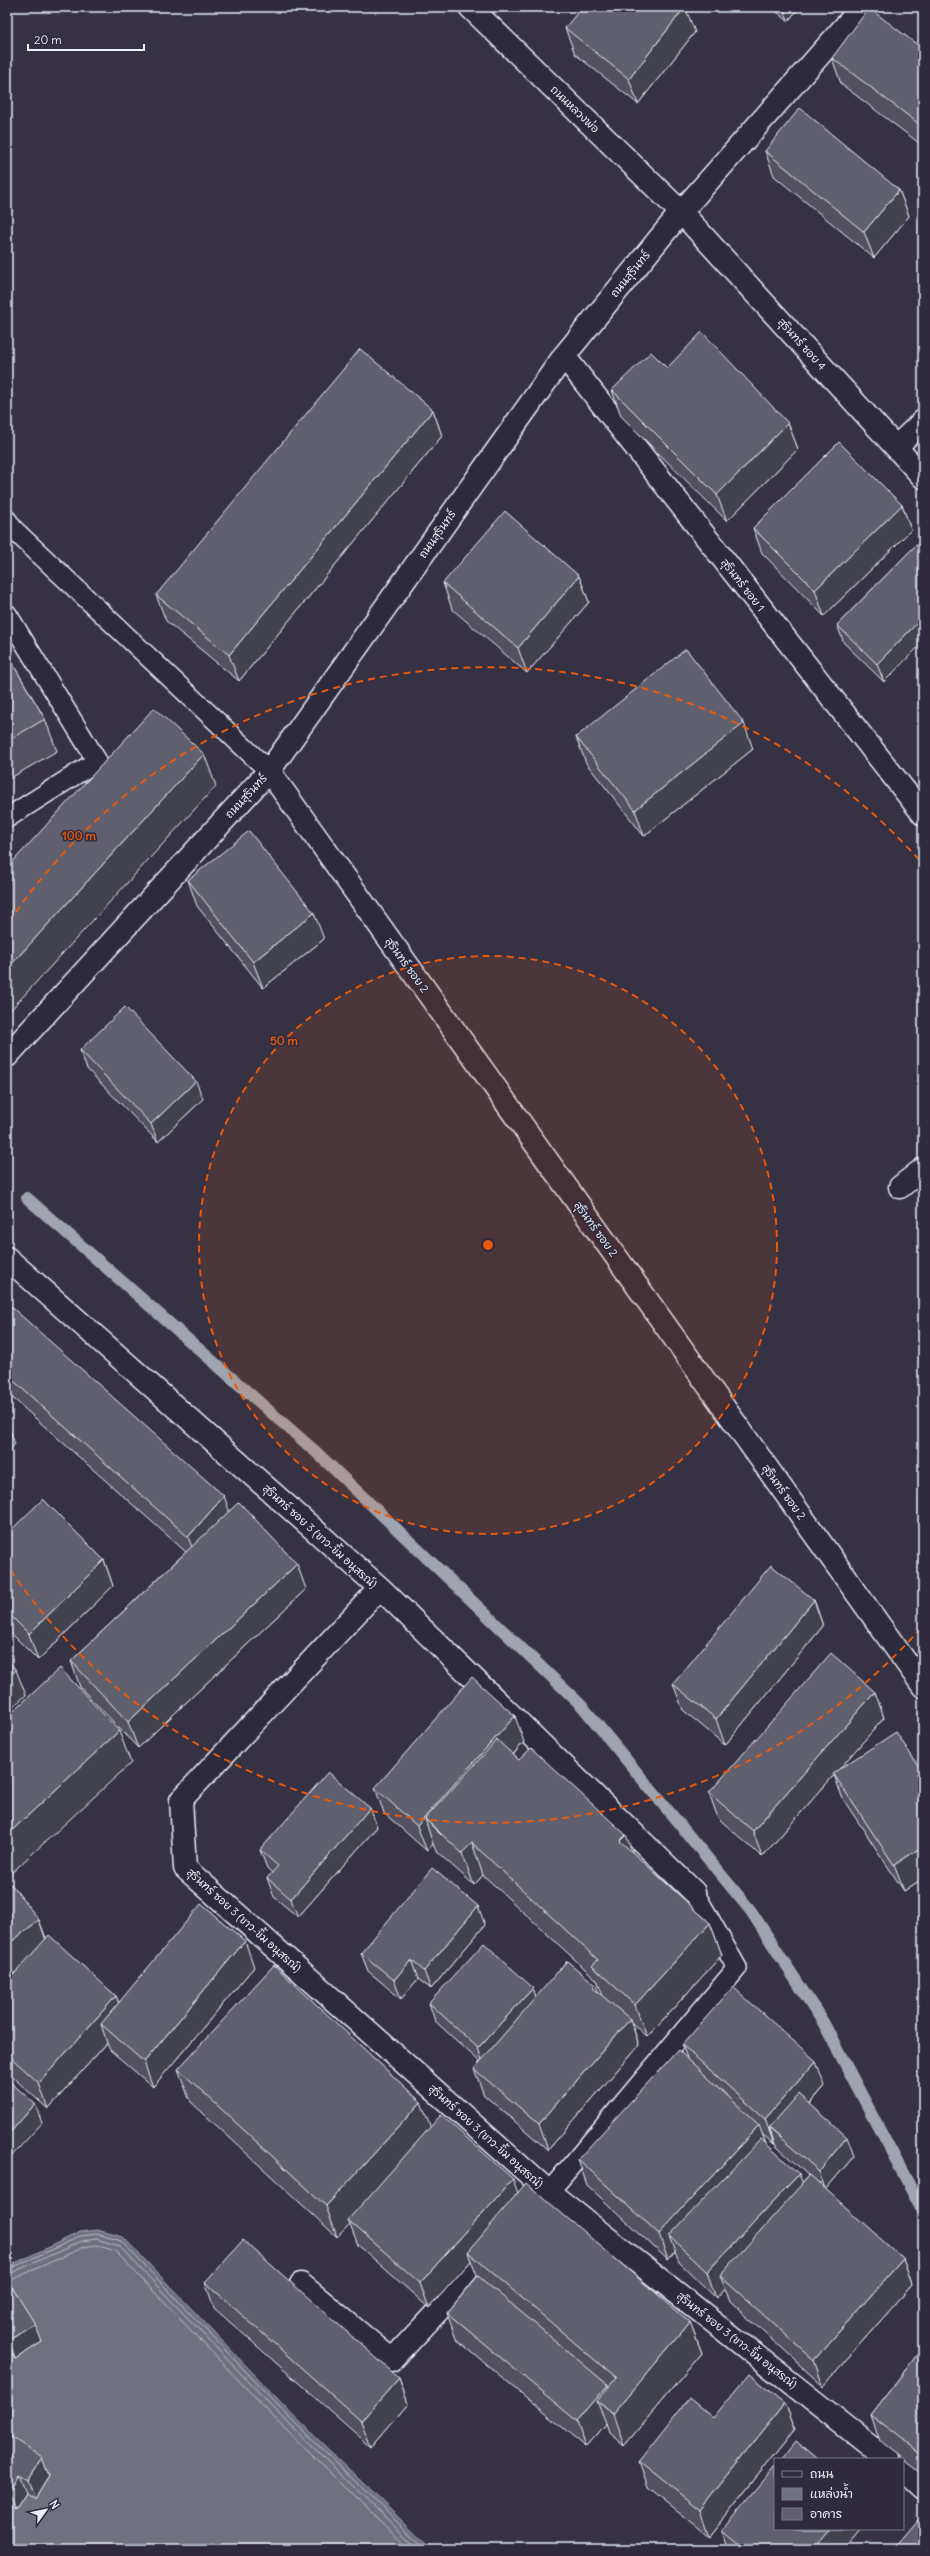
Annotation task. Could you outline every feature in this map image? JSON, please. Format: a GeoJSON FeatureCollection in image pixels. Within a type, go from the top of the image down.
{"type":"FeatureCollection","features":[{"type":"Feature","properties":{"kind":"street","name":"ถนนหลวงพ่อ"},"geometry":{"type":"LineString","coordinates":[[470,7],[681,212]]}},
{"type":"Feature","properties":{"kind":"street","name":"ถนนสุรินทร์"},"geometry":{"type":"LineString","coordinates":[[7,1056],[269,771],[564,356],[681,212],[862,7]]}},
{"type":"Feature","properties":{"kind":"street","name":"สุรินทร์ ซอย 4"},"geometry":{"type":"LineString","coordinates":[[681,212],[923,477]]}},
{"type":"Feature","properties":{"kind":"street","name":"สุรินทร์ ซอย 1"},"geometry":{"type":"LineString","coordinates":[[564,356],[923,814]]}},
{"type":"Feature","properties":{"kind":"street"},"geometry":{"type":"LineString","coordinates":[[896,447],[923,421]]}},
{"type":"Feature","properties":{"kind":"street","name":"สุรินทร์ ซอย 2"},"geometry":{"type":"LineString","coordinates":[[269,771],[923,1686]]}},
{"type":"Feature","properties":{"kind":"street"},"geometry":{"type":"LineString","coordinates":[[900,1187],[923,1169]]}},
{"type":"Feature","properties":{"kind":"street","name":"สุรินทร์ ซอย 3 (ขาว-ขิ้ม อนุสรณ์)"},"geometry":{"type":"LineString","coordinates":[[7,1258],[380,1588],[181,1800],[185,1868],[549,2192],[886,2458]]}},
{"type":"Feature","properties":{"kind":"street"},"geometry":{"type":"LineString","coordinates":[[380,1588],[694,1892]]}},
{"type":"Feature","properties":{"kind":"street"},"geometry":{"type":"LineString","coordinates":[[532,2210],[549,2192]]}},
{"type":"Feature","properties":{"kind":"street"},"geometry":{"type":"LineString","coordinates":[[301,2284],[392,2360],[511,2233]]}},
{"type":"Feature","properties":{"kind":"street"},"geometry":{"type":"LineString","coordinates":[[904,2472],[923,2490]]}},
{"type":"Feature","properties":{"kind":"lane"},"geometry":{"type":"LineString","coordinates":[[9,527],[269,771]]}},
{"type":"Feature","properties":{"kind":"lane"},"geometry":{"type":"LineString","coordinates":[[7,614],[97,761],[7,818]]}},
{"type":"Feature","properties":{"kind":"lane"},"geometry":{"type":"LineString","coordinates":[[549,2192],[738,1968],[694,1892]]}},
{"type":"Feature","properties":{"kind":"water"},"geometry":{"type":"Polygon","coordinates":[[[97,2230],[123,2237],[296,2418],[431,2549],[7,2549],[7,2267],[80,2232],[97,2230]]]}},
{"type":"Feature","properties":{"kind":"building"},"geometry":{"type":"Polygon","coordinates":[[[582,7],[685,7],[629,79],[565,28],[582,7]]]}},
{"type":"Feature","properties":{"kind":"building"},"geometry":{"type":"Polygon","coordinates":[[[869,8],[923,49],[923,127],[832,58],[869,8]]]}},
{"type":"Feature","properties":{"kind":"building"},"geometry":{"type":"Polygon","coordinates":[[[800,108],[899,190],[864,232],[765,151],[800,108]]]}},
{"type":"Feature","properties":{"kind":"building"},"geometry":{"type":"Polygon","coordinates":[[[702,332],[788,423],[717,495],[612,390],[651,352],[667,368],[702,332]]]}},
{"type":"Feature","properties":{"kind":"building"},"geometry":{"type":"Polygon","coordinates":[[[360,349],[433,410],[229,655],[156,595],[360,349]]]}},
{"type":"Feature","properties":{"kind":"building"},"geometry":{"type":"Polygon","coordinates":[[[839,442],[902,505],[815,590],[753,528],[839,442]]]}},
{"type":"Feature","properties":{"kind":"building"},"geometry":{"type":"Polygon","coordinates":[[[505,511],[579,576],[518,648],[443,583],[505,511]]]}},
{"type":"Feature","properties":{"kind":"building"},"geometry":{"type":"Polygon","coordinates":[[[916,545],[923,551],[923,617],[877,664],[837,625],[916,545]]]}},
{"type":"Feature","properties":{"kind":"building"},"geometry":{"type":"Polygon","coordinates":[[[686,649],[744,723],[635,810],[576,737],[686,649]]]}},
{"type":"Feature","properties":{"kind":"building"},"geometry":{"type":"Polygon","coordinates":[[[7,654],[45,719],[7,741],[7,654]]]}},
{"type":"Feature","properties":{"kind":"building"},"geometry":{"type":"Polygon","coordinates":[[[154,708],[204,754],[7,969],[7,868],[154,708]]]}},
{"type":"Feature","properties":{"kind":"building"},"geometry":{"type":"Polygon","coordinates":[[[249,831],[314,913],[253,962],[188,880],[249,831]]]}},
{"type":"Feature","properties":{"kind":"building"},"geometry":{"type":"Polygon","coordinates":[[[125,1007],[196,1081],[151,1124],[80,1050],[125,1007]]]}},
{"type":"Feature","properties":{"kind":"building"},"geometry":{"type":"Polygon","coordinates":[[[7,1303],[224,1496],[188,1537],[7,1375],[7,1303]]]}},
{"type":"Feature","properties":{"kind":"building"},"geometry":{"type":"Polygon","coordinates":[[[43,1499],[104,1560],[29,1634],[7,1612],[7,1534],[43,1499]]]}},
{"type":"Feature","properties":{"kind":"building"},"geometry":{"type":"Polygon","coordinates":[[[239,1502],[297,1564],[128,1722],[71,1661],[239,1502]]]}},
{"type":"Feature","properties":{"kind":"building"},"geometry":{"type":"Polygon","coordinates":[[[771,1565],[814,1600],[716,1719],[673,1684],[771,1565]]]}},
{"type":"Feature","properties":{"kind":"building"},"geometry":{"type":"Polygon","coordinates":[[[831,1653],[875,1692],[753,1831],[709,1793],[831,1653]]]}},
{"type":"Feature","properties":{"kind":"building"},"geometry":{"type":"Polygon","coordinates":[[[7,1659],[16,1670],[7,1678],[7,1659]]]}},
{"type":"Feature","properties":{"kind":"building"},"geometry":{"type":"Polygon","coordinates":[[[60,1668],[119,1731],[7,1835],[7,1717],[60,1668]]]}},
{"type":"Feature","properties":{"kind":"building"},"geometry":{"type":"Polygon","coordinates":[[[472,1677],[515,1716],[417,1826],[375,1788],[472,1677]]]}},
{"type":"Feature","properties":{"kind":"building"},"geometry":{"type":"Polygon","coordinates":[[[896,1732],[923,1773],[923,1846],[894,1865],[833,1773],[896,1732]]]}},
{"type":"Feature","properties":{"kind":"building"},"geometry":{"type":"Polygon","coordinates":[[[497,1740],[519,1760],[531,1748],[626,1835],[620,1841],[710,1923],[635,2005],[592,1966],[598,1960],[472,1843],[462,1853],[425,1819],[497,1740]]]}},
{"type":"Feature","properties":{"kind":"building"},"geometry":{"type":"Polygon","coordinates":[[[328,1772],[370,1808],[291,1899],[267,1878],[278,1866],[260,1850],[328,1772]]]}},
{"type":"Feature","properties":{"kind":"building"},"geometry":{"type":"Polygon","coordinates":[[[432,1868],[478,1906],[424,1971],[411,1960],[394,1980],[361,1953],[432,1868]]]}},
{"type":"Feature","properties":{"kind":"building"},"geometry":{"type":"Polygon","coordinates":[[[11,1884],[39,1920],[7,1945],[7,1887],[11,1884]]]}},
{"type":"Feature","properties":{"kind":"building"},"geometry":{"type":"Polygon","coordinates":[[[923,1890],[923,1897],[920,1892],[923,1890]]]}},
{"type":"Feature","properties":{"kind":"building"},"geometry":{"type":"Polygon","coordinates":[[[201,1904],[245,1941],[144,2062],[101,2024],[201,1904]]]}},
{"type":"Feature","properties":{"kind":"building"},"geometry":{"type":"Polygon","coordinates":[[[49,1935],[116,1996],[39,2083],[7,2054],[7,1982],[49,1935]]]}},
{"type":"Feature","properties":{"kind":"building"},"geometry":{"type":"Polygon","coordinates":[[[484,1943],[533,1988],[478,2048],[429,2003],[484,1943]]]}},
{"type":"Feature","properties":{"kind":"building"},"geometry":{"type":"Polygon","coordinates":[[[567,1961],[596,1985],[593,1988],[630,2019],[539,2124],[474,2069],[567,1961]]]}},
{"type":"Feature","properties":{"kind":"building"},"geometry":{"type":"Polygon","coordinates":[[[274,1965],[421,2102],[326,2206],[178,2069],[274,1965]]]}},
{"type":"Feature","properties":{"kind":"building"},"geometry":{"type":"Polygon","coordinates":[[[733,1987],[816,2061],[765,2119],[682,2045],[733,1987]]]}},
{"type":"Feature","properties":{"kind":"building"},"geometry":{"type":"Polygon","coordinates":[[[678,2050],[759,2125],[659,2234],[578,2159],[678,2050]]]}},
{"type":"Feature","properties":{"kind":"building"},"geometry":{"type":"Polygon","coordinates":[[[7,2079],[35,2104],[7,2136],[7,2079]]]}},
{"type":"Feature","properties":{"kind":"building"},"geometry":{"type":"Polygon","coordinates":[[[799,2094],[847,2137],[819,2171],[769,2128],[799,2094]]]}},
{"type":"Feature","properties":{"kind":"building"},"geometry":{"type":"Polygon","coordinates":[[[441,2115],[513,2179],[420,2283],[348,2220],[441,2115]]]}},
{"type":"Feature","properties":{"kind":"building"},"geometry":{"type":"Polygon","coordinates":[[[761,2139],[799,2174],[707,2272],[669,2236],[761,2139]]]}},
{"type":"Feature","properties":{"kind":"building"},"geometry":{"type":"Polygon","coordinates":[[[810,2175],[903,2259],[814,2360],[720,2276],[810,2175]]]}},
{"type":"Feature","properties":{"kind":"building"},"geometry":{"type":"Polygon","coordinates":[[[526,2183],[690,2322],[613,2414],[597,2401],[616,2378],[468,2252],[526,2183]]]}},
{"type":"Feature","properties":{"kind":"building"},"geometry":{"type":"Polygon","coordinates":[[[243,2240],[399,2378],[361,2421],[205,2282],[243,2240]]]}},
{"type":"Feature","properties":{"kind":"building"},"geometry":{"type":"Polygon","coordinates":[[[478,2276],[608,2385],[577,2421],[447,2313],[478,2276]]]}},
{"type":"Feature","properties":{"kind":"building"},"geometry":{"type":"Polygon","coordinates":[[[7,2279],[35,2324],[9,2340],[7,2337],[7,2279]]]}},
{"type":"Feature","properties":{"kind":"building"},"geometry":{"type":"Polygon","coordinates":[[[923,2347],[923,2455],[871,2415],[923,2347]]]}},
{"type":"Feature","properties":{"kind":"building"},"geometry":{"type":"Polygon","coordinates":[[[749,2374],[785,2403],[700,2510],[639,2461],[689,2398],[713,2418],[749,2374]]]}},
{"type":"Feature","properties":{"kind":"building"},"geometry":{"type":"Polygon","coordinates":[[[7,2434],[42,2458],[28,2480],[19,2475],[8,2492],[7,2491],[7,2434]]]}},
{"type":"Feature","properties":{"kind":"building"},"geometry":{"type":"Polygon","coordinates":[[[796,2441],[816,2458],[783,2458],[796,2441]]]}},
{"type":"Feature","properties":{"kind":"building"},"geometry":{"type":"Polygon","coordinates":[[[774,2468],[774,2530],[829,2530],[813,2549],[745,2549],[722,2530],[774,2468]]]}},
{"type":"Feature","properties":{"kind":"building"},"geometry":{"type":"Polygon","coordinates":[[[918,2520],[923,2524],[923,2549],[893,2549],[918,2520]]]}},
{"type":"Feature","properties":{"kind":"waterway"},"geometry":{"type":"LineString","coordinates":[[27,1198],[316,1452],[582,1706],[751,1911],[823,2022],[923,2211]]}}]}
